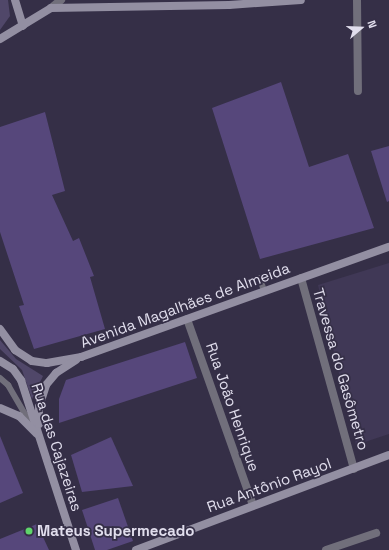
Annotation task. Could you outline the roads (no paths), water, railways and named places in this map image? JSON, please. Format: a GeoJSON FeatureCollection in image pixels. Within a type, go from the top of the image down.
{"type":"FeatureCollection","features":[{"type":"Feature","properties":{"kind":"main road"},"geometry":{"type":"LineString","coordinates":[[15,0],[23,26]]}},
{"type":"Feature","properties":{"kind":"main road"},"geometry":{"type":"LineString","coordinates":[[0,39],[51,8],[229,5],[301,0]]}},
{"type":"Feature","properties":{"kind":"main road","name":"Avenida Magalhães de Almeida"},"geometry":{"type":"LineString","coordinates":[[0,329],[15,350],[32,361],[47,363],[81,357],[389,248]]}},
{"type":"Feature","properties":{"kind":"main road"},"geometry":{"type":"LineString","coordinates":[[43,444],[38,415],[43,391],[51,378],[81,357]]}},
{"type":"Feature","properties":{"kind":"main road","name":"Rua das Cajazeiras"},"geometry":{"type":"LineString","coordinates":[[0,361],[19,376],[43,444],[76,550]]}},
{"type":"Feature","properties":{"kind":"main road"},"geometry":{"type":"LineString","coordinates":[[1,407],[19,416],[36,432],[43,444]]}},
{"type":"Feature","properties":{"kind":"main road","name":"Rua Antônio Rayol"},"geometry":{"type":"LineString","coordinates":[[136,550],[389,455]]}},
{"type":"Feature","properties":{"kind":"street"},"geometry":{"type":"LineString","coordinates":[[51,8],[61,0]]}},
{"type":"Feature","properties":{"kind":"street"},"geometry":{"type":"LineString","coordinates":[[357,0],[358,91]]}},
{"type":"Feature","properties":{"kind":"street","name":"Travessa do Gasômetro"},"geometry":{"type":"LineString","coordinates":[[301,278],[354,468]]}},
{"type":"Feature","properties":{"kind":"street","name":"Rua João Henrique"},"geometry":{"type":"LineString","coordinates":[[188,319],[253,505]]}},
{"type":"Feature","properties":{"kind":"street"},"geometry":{"type":"LineString","coordinates":[[326,550],[376,533]]}},
{"type":"Feature","properties":{"kind":"lane"},"geometry":{"type":"LineString","coordinates":[[260,278],[264,291]]}},
{"type":"Feature","properties":{"kind":"lane"},"geometry":{"type":"LineString","coordinates":[[0,378],[8,386],[36,432]]}},
{"type":"Feature","properties":{"kind":"place","name":"Mateus Supermecado"},"geometry":{"type":"Point","coordinates":[29,531]}}]}
